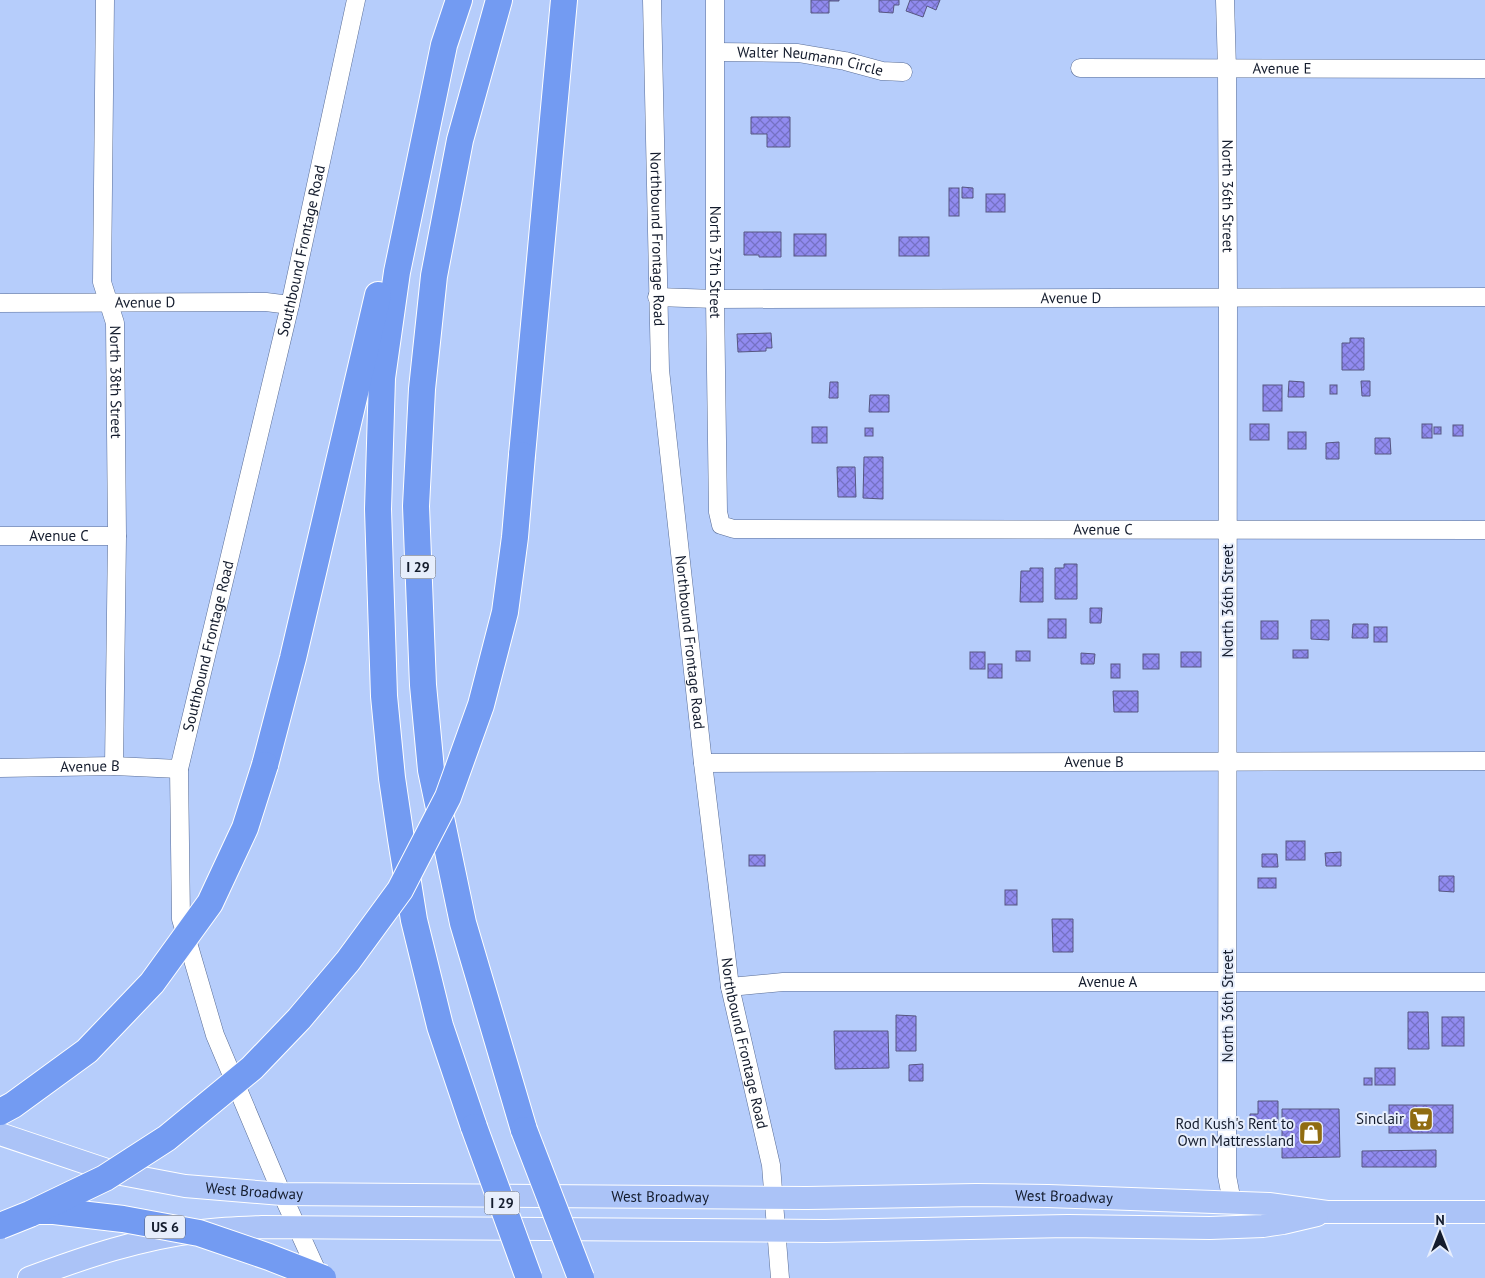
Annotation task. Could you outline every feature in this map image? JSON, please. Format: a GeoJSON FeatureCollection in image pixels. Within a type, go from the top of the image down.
{"type":"FeatureCollection","features":[{"type":"Feature","properties":{"kind":"highway","name":"I 29"},"geometry":{"type":"LineString","coordinates":[[459,0],[444,45],[413,188],[397,272],[382,378],[378,509],[384,696],[392,778],[414,920],[440,1026],[474,1127],[529,1278]]}},
{"type":"Feature","properties":{"kind":"highway","name":"I 29"},"geometry":{"type":"LineString","coordinates":[[499,0],[460,140],[434,276],[422,388],[416,506],[423,685],[431,770],[463,923],[524,1130],[581,1278]]}},
{"type":"Feature","properties":{"kind":"highway"},"geometry":{"type":"LineString","coordinates":[[0,1226],[88,1186],[168,1138],[252,1068],[299,1019],[348,961],[400,890],[448,797],[481,705],[505,612],[515,538],[564,0]]}},
{"type":"Feature","properties":{"kind":"highway"},"geometry":{"type":"LineString","coordinates":[[0,1112],[13,1105],[87,1051],[152,983],[210,903],[245,828],[265,766],[302,620],[391,234],[413,188]]}},
{"type":"Feature","properties":{"kind":"highway","name":"US 6"},"geometry":{"type":"LineString","coordinates":[[0,1211],[54,1211],[123,1219],[200,1233],[269,1257],[321,1278]]}},
{"type":"Feature","properties":{"kind":"main road","name":"West Broadway"},"geometry":{"type":"LineString","coordinates":[[0,1134],[116,1173],[185,1186],[282,1194],[774,1197],[976,1195],[1232,1202],[1280,1205],[1328,1212],[1485,1212]]}},
{"type":"Feature","properties":{"kind":"main road","name":"West Broadway"},"geometry":{"type":"LineString","coordinates":[[29,1278],[69,1263],[140,1241],[202,1230],[297,1227],[902,1230],[1068,1226],[1228,1227],[1283,1223],[1328,1212]]}},
{"type":"Feature","properties":{"kind":"street","name":"North 38th Street"},"geometry":{"type":"LineString","coordinates":[[105,0],[102,282],[115,323],[114,766]]}},
{"type":"Feature","properties":{"kind":"street","name":"Southbound Frontage Road"},"geometry":{"type":"LineString","coordinates":[[321,1278],[282,1194],[215,1035],[181,919],[179,769],[290,304],[356,0]]}},
{"type":"Feature","properties":{"kind":"street","name":"Northbound Frontage Road"},"geometry":{"type":"LineString","coordinates":[[652,0],[660,370],[703,763],[730,987],[771,1165],[780,1278]]}},
{"type":"Feature","properties":{"kind":"street","name":"North 37th Street"},"geometry":{"type":"LineString","coordinates":[[716,0],[715,299],[718,512],[721,525]]}},
{"type":"Feature","properties":{"kind":"street","name":"North 36th Street"},"geometry":{"type":"LineString","coordinates":[[1225,0],[1228,298],[1227,1176],[1232,1202]]}},
{"type":"Feature","properties":{"kind":"street","name":"Walter Neumann Circle"},"geometry":{"type":"LineString","coordinates":[[716,52],[798,53],[845,61],[882,71],[903,72]]}},
{"type":"Feature","properties":{"kind":"street","name":"Avenue E"},"geometry":{"type":"LineString","coordinates":[[1080,68],[1485,69]]}},
{"type":"Feature","properties":{"kind":"street","name":"Avenue D"},"geometry":{"type":"LineString","coordinates":[[657,297],[715,299],[1485,297]]}},
{"type":"Feature","properties":{"kind":"street","name":"Avenue D"},"geometry":{"type":"LineString","coordinates":[[0,303],[266,302],[290,304]]}},
{"type":"Feature","properties":{"kind":"street","name":"Avenue C"},"geometry":{"type":"LineString","coordinates":[[721,525],[734,530],[1485,530]]}},
{"type":"Feature","properties":{"kind":"street","name":"Avenue C"},"geometry":{"type":"LineString","coordinates":[[0,536],[116,536]]}},
{"type":"Feature","properties":{"kind":"street","name":"Avenue B"},"geometry":{"type":"LineString","coordinates":[[703,763],[1485,761]]}},
{"type":"Feature","properties":{"kind":"street","name":"Avenue B"},"geometry":{"type":"LineString","coordinates":[[0,768],[114,766],[179,769]]}},
{"type":"Feature","properties":{"kind":"street","name":"Avenue A"},"geometry":{"type":"LineString","coordinates":[[730,987],[783,982],[1485,982]]}},
{"type":"Feature","properties":{"kind":"building"},"geometry":{"type":"Polygon","coordinates":[[[811,0],[839,1],[829,1],[829,13],[811,13],[811,0]]]}},
{"type":"Feature","properties":{"kind":"building"},"geometry":{"type":"Polygon","coordinates":[[[879,0],[899,0],[899,5],[894,5],[893,13],[879,12],[879,0]]]}},
{"type":"Feature","properties":{"kind":"building"},"geometry":{"type":"Polygon","coordinates":[[[910,0],[940,0],[936,10],[927,6],[923,17],[906,11],[910,0]]]}},
{"type":"Feature","properties":{"kind":"building"},"geometry":{"type":"Polygon","coordinates":[[[751,117],[790,117],[790,147],[767,147],[767,134],[751,134],[751,117]]]}},
{"type":"Feature","properties":{"kind":"building"},"geometry":{"type":"Polygon","coordinates":[[[962,187],[973,188],[973,198],[962,198],[962,187]]]}},
{"type":"Feature","properties":{"kind":"building"},"geometry":{"type":"Polygon","coordinates":[[[949,188],[959,188],[959,216],[949,216],[949,188]]]}},
{"type":"Feature","properties":{"kind":"building"},"geometry":{"type":"Polygon","coordinates":[[[986,194],[1005,194],[1005,212],[986,212],[986,194]]]}},
{"type":"Feature","properties":{"kind":"building"},"geometry":{"type":"Polygon","coordinates":[[[744,232],[781,232],[781,257],[744,255],[744,232]]]}},
{"type":"Feature","properties":{"kind":"building"},"geometry":{"type":"Polygon","coordinates":[[[794,234],[826,234],[826,256],[794,256],[794,234]]]}},
{"type":"Feature","properties":{"kind":"building"},"geometry":{"type":"Polygon","coordinates":[[[899,237],[929,237],[929,256],[899,256],[899,237]]]}},
{"type":"Feature","properties":{"kind":"building"},"geometry":{"type":"Polygon","coordinates":[[[771,333],[772,348],[766,348],[766,351],[738,352],[737,334],[771,333]]]}},
{"type":"Feature","properties":{"kind":"building"},"geometry":{"type":"Polygon","coordinates":[[[1350,338],[1364,338],[1364,370],[1342,370],[1342,343],[1350,343],[1350,338]]]}},
{"type":"Feature","properties":{"kind":"building"},"geometry":{"type":"Polygon","coordinates":[[[1289,381],[1304,382],[1304,397],[1288,397],[1289,381]]]}},
{"type":"Feature","properties":{"kind":"building"},"geometry":{"type":"Polygon","coordinates":[[[1361,381],[1370,381],[1370,396],[1362,396],[1361,381]]]}},
{"type":"Feature","properties":{"kind":"building"},"geometry":{"type":"Polygon","coordinates":[[[830,382],[838,382],[838,398],[829,398],[830,382]]]}},
{"type":"Feature","properties":{"kind":"building"},"geometry":{"type":"Polygon","coordinates":[[[1263,385],[1282,385],[1282,411],[1263,411],[1263,385]]]}},
{"type":"Feature","properties":{"kind":"building"},"geometry":{"type":"Polygon","coordinates":[[[1330,385],[1337,385],[1337,394],[1330,394],[1330,385]]]}},
{"type":"Feature","properties":{"kind":"building"},"geometry":{"type":"Polygon","coordinates":[[[870,395],[889,395],[889,412],[869,412],[870,395]]]}},
{"type":"Feature","properties":{"kind":"building"},"geometry":{"type":"Polygon","coordinates":[[[1250,424],[1269,424],[1269,440],[1250,440],[1250,424]]]}},
{"type":"Feature","properties":{"kind":"building"},"geometry":{"type":"Polygon","coordinates":[[[1422,424],[1432,424],[1432,438],[1422,438],[1422,424]]]}},
{"type":"Feature","properties":{"kind":"building"},"geometry":{"type":"Polygon","coordinates":[[[1453,425],[1463,425],[1463,436],[1453,436],[1453,425]]]}},
{"type":"Feature","properties":{"kind":"building"},"geometry":{"type":"Polygon","coordinates":[[[812,427],[827,427],[827,443],[812,443],[812,427]]]}},
{"type":"Feature","properties":{"kind":"building"},"geometry":{"type":"Polygon","coordinates":[[[1434,427],[1441,427],[1441,434],[1434,434],[1434,427]]]}},
{"type":"Feature","properties":{"kind":"building"},"geometry":{"type":"Polygon","coordinates":[[[865,428],[873,428],[873,436],[865,436],[865,428]]]}},
{"type":"Feature","properties":{"kind":"building"},"geometry":{"type":"Polygon","coordinates":[[[1288,432],[1306,432],[1306,449],[1288,449],[1288,432]]]}},
{"type":"Feature","properties":{"kind":"building"},"geometry":{"type":"Polygon","coordinates":[[[1375,438],[1390,438],[1391,454],[1375,454],[1375,438]]]}},
{"type":"Feature","properties":{"kind":"building"},"geometry":{"type":"Polygon","coordinates":[[[1339,442],[1339,459],[1326,459],[1326,443],[1339,442]]]}},
{"type":"Feature","properties":{"kind":"building"},"geometry":{"type":"Polygon","coordinates":[[[864,457],[883,457],[883,499],[863,498],[864,457]]]}},
{"type":"Feature","properties":{"kind":"building"},"geometry":{"type":"Polygon","coordinates":[[[837,467],[855,467],[856,497],[838,497],[837,467]]]}},
{"type":"Feature","properties":{"kind":"building"},"geometry":{"type":"Polygon","coordinates":[[[1064,564],[1077,564],[1077,599],[1055,599],[1055,568],[1064,568],[1064,564]]]}},
{"type":"Feature","properties":{"kind":"building"},"geometry":{"type":"Polygon","coordinates":[[[1030,568],[1043,568],[1043,602],[1020,602],[1021,571],[1030,571],[1030,568]]]}},
{"type":"Feature","properties":{"kind":"building"},"geometry":{"type":"Polygon","coordinates":[[[1090,608],[1102,608],[1101,623],[1090,623],[1090,608]]]}},
{"type":"Feature","properties":{"kind":"building"},"geometry":{"type":"Polygon","coordinates":[[[1048,619],[1066,619],[1066,638],[1048,638],[1048,619]]]}},
{"type":"Feature","properties":{"kind":"building"},"geometry":{"type":"Polygon","coordinates":[[[1311,620],[1329,620],[1329,640],[1311,639],[1311,620]]]}},
{"type":"Feature","properties":{"kind":"building"},"geometry":{"type":"Polygon","coordinates":[[[1261,621],[1278,621],[1278,639],[1261,639],[1261,621]]]}},
{"type":"Feature","properties":{"kind":"building"},"geometry":{"type":"Polygon","coordinates":[[[1353,624],[1368,624],[1368,638],[1352,638],[1353,624]]]}},
{"type":"Feature","properties":{"kind":"building"},"geometry":{"type":"Polygon","coordinates":[[[1374,627],[1387,627],[1387,642],[1374,642],[1374,627]]]}},
{"type":"Feature","properties":{"kind":"building"},"geometry":{"type":"Polygon","coordinates":[[[1293,650],[1308,650],[1308,658],[1293,658],[1293,650]]]}},
{"type":"Feature","properties":{"kind":"building"},"geometry":{"type":"Polygon","coordinates":[[[1016,651],[1030,651],[1030,661],[1016,661],[1016,651]]]}},
{"type":"Feature","properties":{"kind":"building"},"geometry":{"type":"Polygon","coordinates":[[[970,652],[985,652],[985,669],[970,669],[970,652]]]}},
{"type":"Feature","properties":{"kind":"building"},"geometry":{"type":"Polygon","coordinates":[[[1181,652],[1201,652],[1201,667],[1181,667],[1181,652]]]}},
{"type":"Feature","properties":{"kind":"building"},"geometry":{"type":"Polygon","coordinates":[[[1081,653],[1095,654],[1094,664],[1081,664],[1081,653]]]}},
{"type":"Feature","properties":{"kind":"building"},"geometry":{"type":"Polygon","coordinates":[[[1143,654],[1159,654],[1159,669],[1143,669],[1143,654]]]}},
{"type":"Feature","properties":{"kind":"building"},"geometry":{"type":"Polygon","coordinates":[[[988,664],[1002,664],[1002,678],[988,678],[988,664]]]}},
{"type":"Feature","properties":{"kind":"building"},"geometry":{"type":"Polygon","coordinates":[[[1111,664],[1120,664],[1120,678],[1111,678],[1111,664]]]}},
{"type":"Feature","properties":{"kind":"building"},"geometry":{"type":"Polygon","coordinates":[[[1113,691],[1138,691],[1138,712],[1114,712],[1113,691]]]}},
{"type":"Feature","properties":{"kind":"building"},"geometry":{"type":"Polygon","coordinates":[[[1286,841],[1305,841],[1305,860],[1286,860],[1286,841]]]}},
{"type":"Feature","properties":{"kind":"building"},"geometry":{"type":"Polygon","coordinates":[[[1341,852],[1341,866],[1326,866],[1325,853],[1341,852]]]}},
{"type":"Feature","properties":{"kind":"building"},"geometry":{"type":"Polygon","coordinates":[[[1262,854],[1277,854],[1278,867],[1262,867],[1262,854]]]}},
{"type":"Feature","properties":{"kind":"building"},"geometry":{"type":"Polygon","coordinates":[[[749,855],[765,855],[765,866],[749,866],[749,855]]]}},
{"type":"Feature","properties":{"kind":"building"},"geometry":{"type":"Polygon","coordinates":[[[1439,876],[1454,876],[1454,892],[1439,891],[1439,876]]]}},
{"type":"Feature","properties":{"kind":"building"},"geometry":{"type":"Polygon","coordinates":[[[1258,878],[1276,878],[1276,888],[1258,888],[1258,878]]]}},
{"type":"Feature","properties":{"kind":"building"},"geometry":{"type":"Polygon","coordinates":[[[1005,890],[1017,890],[1017,905],[1005,905],[1005,890]]]}},
{"type":"Feature","properties":{"kind":"building"},"geometry":{"type":"Polygon","coordinates":[[[1052,919],[1073,919],[1073,952],[1053,952],[1052,919]]]}},
{"type":"Feature","properties":{"kind":"building"},"geometry":{"type":"Polygon","coordinates":[[[1408,1012],[1428,1012],[1429,1049],[1408,1049],[1408,1012]]]}},
{"type":"Feature","properties":{"kind":"building"},"geometry":{"type":"Polygon","coordinates":[[[896,1015],[916,1016],[916,1051],[896,1051],[896,1015]]]}},
{"type":"Feature","properties":{"kind":"building"},"geometry":{"type":"Polygon","coordinates":[[[1442,1017],[1464,1017],[1464,1046],[1442,1046],[1442,1017]]]}},
{"type":"Feature","properties":{"kind":"building"},"geometry":{"type":"Polygon","coordinates":[[[834,1031],[888,1031],[889,1068],[835,1069],[834,1031]]]}},
{"type":"Feature","properties":{"kind":"building"},"geometry":{"type":"Polygon","coordinates":[[[923,1064],[923,1081],[909,1081],[909,1065],[923,1064]]]}},
{"type":"Feature","properties":{"kind":"building"},"geometry":{"type":"Polygon","coordinates":[[[1375,1068],[1395,1068],[1395,1085],[1375,1085],[1375,1068]]]}},
{"type":"Feature","properties":{"kind":"building"},"geometry":{"type":"Polygon","coordinates":[[[1364,1078],[1372,1078],[1372,1085],[1364,1085],[1364,1078]]]}},
{"type":"Feature","properties":{"kind":"building"},"geometry":{"type":"Polygon","coordinates":[[[1258,1101],[1278,1101],[1278,1123],[1250,1123],[1250,1114],[1258,1114],[1258,1101]]]}},
{"type":"Feature","properties":{"kind":"building","name":"Sinclair"},"geometry":{"type":"Polygon","coordinates":[[[1389,1105],[1453,1105],[1453,1133],[1389,1133],[1389,1105]]]}},
{"type":"Feature","properties":{"kind":"building","name":"Rod Kush's Rent to Own Mattressland"},"geometry":{"type":"Polygon","coordinates":[[[1282,1109],[1339,1109],[1340,1157],[1282,1158],[1282,1109]]]}},
{"type":"Feature","properties":{"kind":"building"},"geometry":{"type":"Polygon","coordinates":[[[1436,1150],[1436,1167],[1362,1167],[1362,1151],[1436,1150]]]}},
{"type":"Feature","properties":{"kind":"place","name":"Sinclair"},"geometry":{"type":"Point","coordinates":[1421,1119]}},
{"type":"Feature","properties":{"kind":"place","name":"Rod Kush's Rent to Own Mattressland"},"geometry":{"type":"Point","coordinates":[1311,1133]}}]}
